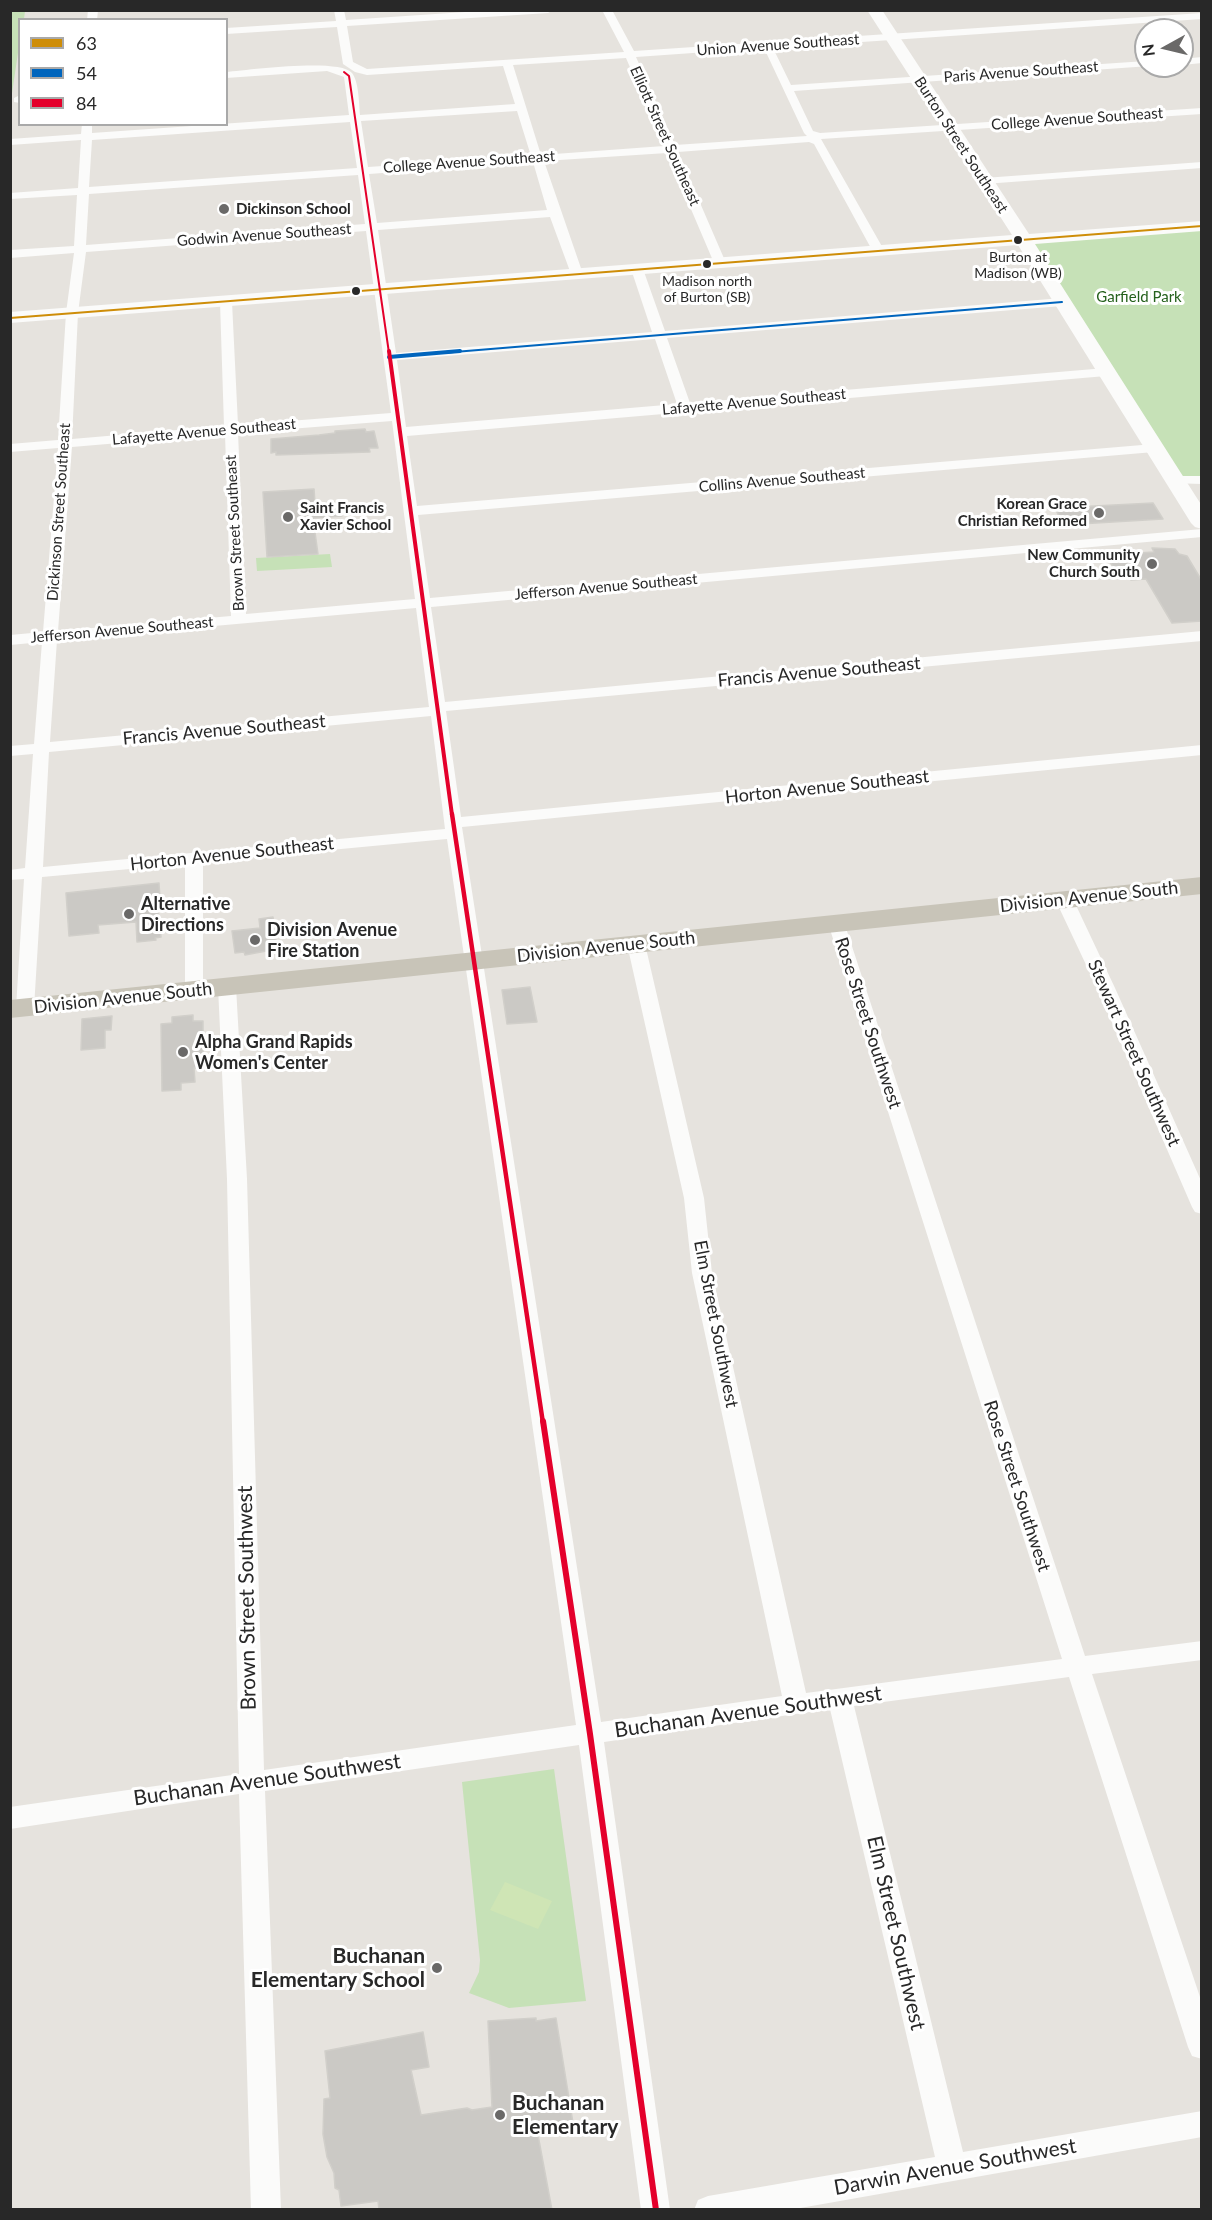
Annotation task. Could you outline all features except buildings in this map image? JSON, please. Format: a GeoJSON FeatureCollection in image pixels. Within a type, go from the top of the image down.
{"type":"FeatureCollection","features":[{"type":"Feature","properties":{"kind":"main road","name":"Burton Street Southeast"},"geometry":{"type":"LineString","coordinates":[[874,10],[1023,239],[1202,523]]}},
{"type":"Feature","properties":{"kind":"main road"},"geometry":{"type":"LineString","coordinates":[[10,318],[1202,226]]}},
{"type":"Feature","properties":{"kind":"main road","name":"Division Avenue South"},"geometry":{"type":"LineString","coordinates":[[18,1009],[1202,885]]}},
{"type":"Feature","properties":{"kind":"street"},"geometry":{"type":"LineString","coordinates":[[339,10],[350,70],[349,76],[381,290],[422,604],[473,961],[590,1734],[656,2210]]}},
{"type":"Feature","properties":{"kind":"street"},"geometry":{"type":"LineString","coordinates":[[228,31],[548,10]]}},
{"type":"Feature","properties":{"kind":"street","name":"Elliott Street Southeast"},"geometry":{"type":"LineString","coordinates":[[607,10],[628,51],[720,263]]}},
{"type":"Feature","properties":{"kind":"street","name":"Union Avenue Southeast"},"geometry":{"type":"LineString","coordinates":[[228,75],[327,68],[367,72],[628,51],[767,45],[1195,13]]}},
{"type":"Feature","properties":{"kind":"street"},"geometry":{"type":"LineString","coordinates":[[228,81],[350,70],[367,65],[890,34]]}},
{"type":"Feature","properties":{"kind":"street"},"geometry":{"type":"LineString","coordinates":[[767,45],[789,88],[809,139],[878,250]]}},
{"type":"Feature","properties":{"kind":"street"},"geometry":{"type":"LineString","coordinates":[[507,62],[554,213],[577,274]]}},
{"type":"Feature","properties":{"kind":"street","name":"Paris Avenue Southeast"},"geometry":{"type":"LineString","coordinates":[[789,88],[1134,65]]}},
{"type":"Feature","properties":{"kind":"street"},"geometry":{"type":"LineString","coordinates":[[228,124],[521,107]]}},
{"type":"Feature","properties":{"kind":"street","name":"College Avenue Southeast"},"geometry":{"type":"LineString","coordinates":[[10,196],[826,136],[1202,111]]}},
{"type":"Feature","properties":{"kind":"street"},"geometry":{"type":"LineString","coordinates":[[10,141],[87,130],[176,126]]}},
{"type":"Feature","properties":{"kind":"street","name":"Dickinson Street Southeast"},"geometry":{"type":"LineString","coordinates":[[18,1009],[34,873],[49,637],[65,443],[72,313],[80,249],[87,130]]}},
{"type":"Feature","properties":{"kind":"street"},"geometry":{"type":"LineString","coordinates":[[984,181],[1202,165]]}},
{"type":"Feature","properties":{"kind":"street","name":"Godwin Avenue Southeast"},"geometry":{"type":"LineString","coordinates":[[10,254],[554,213]]}},
{"type":"Feature","properties":{"kind":"street"},"geometry":{"type":"LineString","coordinates":[[637,269],[685,408]]}},
{"type":"Feature","properties":{"kind":"street","name":"Brown Street Southeast"},"geometry":{"type":"LineString","coordinates":[[226,302],[239,620]]}},
{"type":"Feature","properties":{"kind":"street"},"geometry":{"type":"LineString","coordinates":[[389,357],[1062,302]]}},
{"type":"Feature","properties":{"kind":"street","name":"Lafayette Avenue Southeast"},"geometry":{"type":"LineString","coordinates":[[401,432],[1106,372]]}},
{"type":"Feature","properties":{"kind":"street","name":"Lafayette Avenue Southeast"},"geometry":{"type":"LineString","coordinates":[[10,448],[398,416]]}},
{"type":"Feature","properties":{"kind":"street","name":"Collins Avenue Southeast"},"geometry":{"type":"LineString","coordinates":[[410,511],[1154,448]]}},
{"type":"Feature","properties":{"kind":"street"},"geometry":{"type":"LineString","coordinates":[[1175,480],[1202,480]]}},
{"type":"Feature","properties":{"kind":"street","name":"Jefferson Avenue Southeast"},"geometry":{"type":"LineString","coordinates":[[10,640],[1202,533]]}},
{"type":"Feature","properties":{"kind":"street","name":"Francis Avenue Southeast"},"geometry":{"type":"LineString","coordinates":[[10,751],[1202,636]]}},
{"type":"Feature","properties":{"kind":"street","name":"Horton Avenue Southeast"},"geometry":{"type":"LineString","coordinates":[[10,875],[1202,750]]}},
{"type":"Feature","properties":{"kind":"street"},"geometry":{"type":"LineString","coordinates":[[194,857],[194,991]]}},
{"type":"Feature","properties":{"kind":"street","name":"Stewart Street Southwest"},"geometry":{"type":"LineString","coordinates":[[1064,899],[1107,988],[1202,1207]]}},
{"type":"Feature","properties":{"kind":"street","name":"Rose Street Southwest"},"geometry":{"type":"LineString","coordinates":[[837,923],[1068,1645],[1078,1668],[1202,2047]]}},
{"type":"Feature","properties":{"kind":"street","name":"Elm Street Southwest"},"geometry":{"type":"LineString","coordinates":[[636,944],[694,1198],[702,1273],[796,1704]]}},
{"type":"Feature","properties":{"kind":"street","name":"Brown Street Southwest"},"geometry":{"type":"LineString","coordinates":[[227,987],[237,1179],[252,1782],[266,2210]]}},
{"type":"Feature","properties":{"kind":"street","name":"Buchanan Avenue Southwest"},"geometry":{"type":"LineString","coordinates":[[10,1818],[796,1704],[1202,1650]]}},
{"type":"Feature","properties":{"kind":"street","name":"Elm Street Southwest"},"geometry":{"type":"LineString","coordinates":[[840,1699],[952,2168]]}},
{"type":"Feature","properties":{"kind":"street","name":"Darwin Avenue Southwest"},"geometry":{"type":"LineString","coordinates":[[708,2210],[1202,2124]]}},
{"type":"Feature","properties":{"kind":"green space"},"geometry":{"type":"Polygon","coordinates":[[[11,10],[25,11],[24,18],[18,18],[18,53],[11,100],[11,10]]]}},
{"type":"Feature","properties":{"kind":"green space","name":"Garfield Park"},"geometry":{"type":"Polygon","coordinates":[[[1201,229],[1201,479],[1181,480],[1031,242],[1201,229]]]}},
{"type":"Feature","properties":{"kind":"green space"},"geometry":{"type":"Polygon","coordinates":[[[330,554],[332,567],[257,571],[256,558],[330,554]]]}},
{"type":"Feature","properties":{"kind":"green space"},"geometry":{"type":"Polygon","coordinates":[[[554,1769],[586,2001],[509,2008],[469,1993],[479,1972],[480,1960],[462,1782],[554,1769]]]}},
{"type":"Feature","properties":{"kind":"green space"},"geometry":{"type":"Polygon","coordinates":[[[505,1882],[552,1901],[538,1929],[490,1910],[505,1882]]]}},
{"type":"Feature","properties":{"kind":"transit line","name":"84"},"geometry":{"type":"LineString","coordinates":[[344,72],[349,76],[380,284],[453,823],[590,1734],[656,2210]]}},
{"type":"Feature","properties":{"kind":"transit line","name":"63"},"geometry":{"type":"LineString","coordinates":[[10,318],[1202,226]]}},
{"type":"Feature","properties":{"kind":"transit line","name":"54"},"geometry":{"type":"LineString","coordinates":[[389,357],[1062,302]]}},
{"type":"Feature","properties":{"kind":"place","name":"Dickinson School"},"geometry":{"type":"Point","coordinates":[224,209]}},
{"type":"Feature","properties":{"kind":"place","name":"Burton at Madison (WB)"},"geometry":{"type":"Point","coordinates":[1018,240]}},
{"type":"Feature","properties":{"kind":"place","name":"Madison north of Burton (SB)"},"geometry":{"type":"Point","coordinates":[707,264]}},
{"type":"Feature","properties":{"kind":"place","name":"Korean Grace Christian Reformed"},"geometry":{"type":"Point","coordinates":[1099,513]}},
{"type":"Feature","properties":{"kind":"place","name":"Saint Francis Xavier School"},"geometry":{"type":"Point","coordinates":[288,517]}},
{"type":"Feature","properties":{"kind":"place","name":"New Community Church South"},"geometry":{"type":"Point","coordinates":[1152,564]}},
{"type":"Feature","properties":{"kind":"place","name":"Alternative Directions"},"geometry":{"type":"Point","coordinates":[129,914]}},
{"type":"Feature","properties":{"kind":"place","name":"Division Avenue Fire Station"},"geometry":{"type":"Point","coordinates":[255,940]}},
{"type":"Feature","properties":{"kind":"place","name":"Alpha Grand Rapids Women's Center"},"geometry":{"type":"Point","coordinates":[183,1052]}},
{"type":"Feature","properties":{"kind":"place","name":"Buchanan Elementary School"},"geometry":{"type":"Point","coordinates":[437,1968]}},
{"type":"Feature","properties":{"kind":"place","name":"Buchanan Elementary"},"geometry":{"type":"Point","coordinates":[500,2115]}}]}
